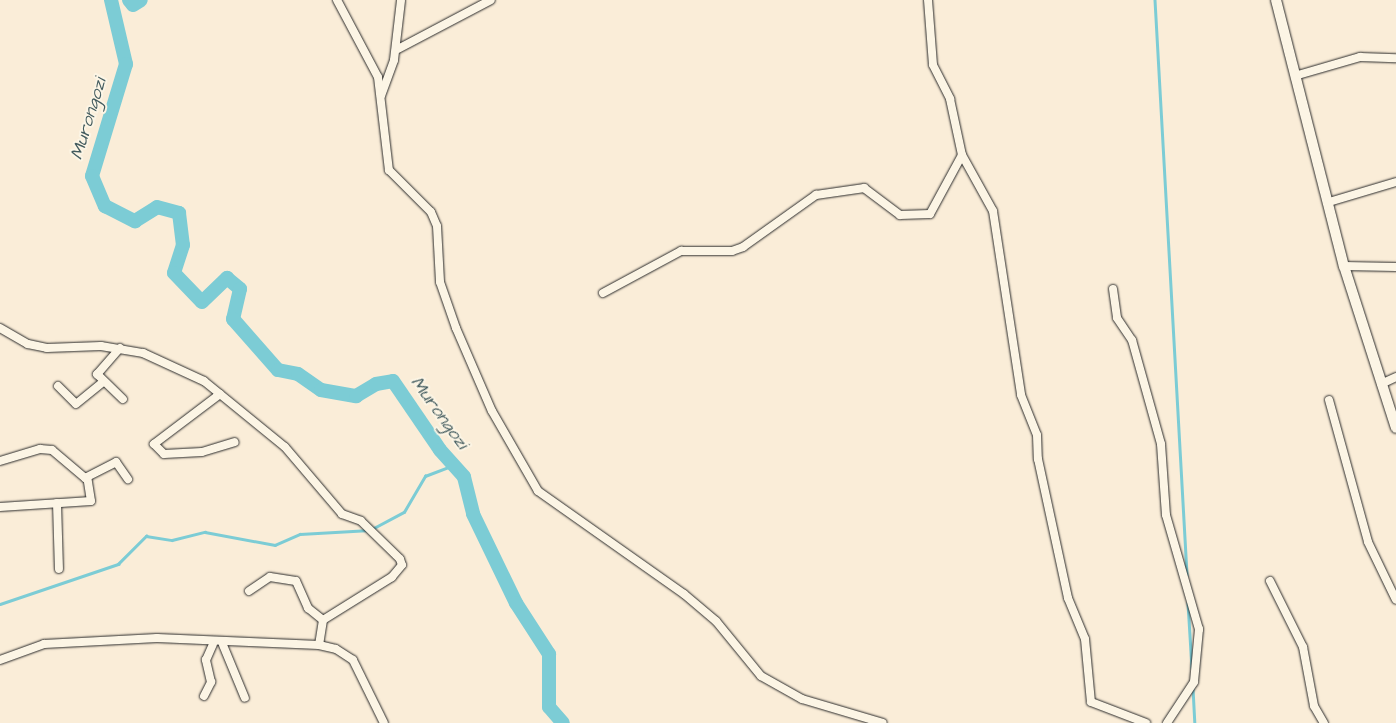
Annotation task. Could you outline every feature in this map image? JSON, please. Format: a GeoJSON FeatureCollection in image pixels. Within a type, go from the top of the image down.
{"type":"FeatureCollection","features":[{"type":"Feature","properties":{"kind":"street"},"geometry":{"type":"LineString","coordinates":[[337,0],[372,60],[381,96]]}},
{"type":"Feature","properties":{"kind":"street"},"geometry":{"type":"LineString","coordinates":[[402,0],[396,50],[381,96],[380,118],[389,170],[431,212],[437,226],[440,282],[456,328],[492,411],[538,491],[684,594],[716,622],[761,676],[802,699],[883,723]]}},
{"type":"Feature","properties":{"kind":"street"},"geometry":{"type":"LineString","coordinates":[[396,50],[492,0]]}},
{"type":"Feature","properties":{"kind":"street"},"geometry":{"type":"LineString","coordinates":[[928,0],[934,65],[950,99],[962,155],[993,211],[1021,395],[1037,435],[1038,460],[1068,598],[1085,638],[1091,702],[1146,723]]}},
{"type":"Feature","properties":{"kind":"street"},"geometry":{"type":"LineString","coordinates":[[1276,0],[1298,76],[1344,266],[1396,428]]}},
{"type":"Feature","properties":{"kind":"street"},"geometry":{"type":"LineString","coordinates":[[1298,76],[1360,57],[1396,58]]}},
{"type":"Feature","properties":{"kind":"street"},"geometry":{"type":"LineString","coordinates":[[603,293],[681,251],[732,251],[743,247],[816,195],[864,188],[900,215],[930,214],[962,155]]}},
{"type":"Feature","properties":{"kind":"street"},"geometry":{"type":"LineString","coordinates":[[1328,202],[1396,182]]}},
{"type":"Feature","properties":{"kind":"street"},"geometry":{"type":"LineString","coordinates":[[1344,266],[1396,267]]}},
{"type":"Feature","properties":{"kind":"street"},"geometry":{"type":"LineString","coordinates":[[1113,289],[1117,318],[1132,340],[1161,444],[1166,515],[1199,629],[1194,682],[1167,723]]}},
{"type":"Feature","properties":{"kind":"street"},"geometry":{"type":"LineString","coordinates":[[0,328],[28,344],[47,348],[120,348],[186,372],[220,394],[285,447],[342,514],[361,521],[400,559],[402,565],[392,577],[323,620],[319,646]]}},
{"type":"Feature","properties":{"kind":"street"},"geometry":{"type":"LineString","coordinates":[[120,348],[97,374],[102,383],[123,399]]}},
{"type":"Feature","properties":{"kind":"street"},"geometry":{"type":"LineString","coordinates":[[1381,384],[1396,377]]}},
{"type":"Feature","properties":{"kind":"street"},"geometry":{"type":"LineString","coordinates":[[58,386],[76,404],[102,383]]}},
{"type":"Feature","properties":{"kind":"street"},"geometry":{"type":"LineString","coordinates":[[220,394],[154,444],[164,454],[202,452],[234,442]]}},
{"type":"Feature","properties":{"kind":"street"},"geometry":{"type":"LineString","coordinates":[[1330,400],[1368,542],[1396,600]]}},
{"type":"Feature","properties":{"kind":"street"},"geometry":{"type":"LineString","coordinates":[[0,460],[35,450],[52,450],[87,477],[91,501],[0,507]]}},
{"type":"Feature","properties":{"kind":"street"},"geometry":{"type":"LineString","coordinates":[[87,477],[116,462],[128,479]]}},
{"type":"Feature","properties":{"kind":"street"},"geometry":{"type":"LineString","coordinates":[[57,503],[59,569]]}},
{"type":"Feature","properties":{"kind":"street"},"geometry":{"type":"LineString","coordinates":[[249,591],[270,577],[292,580],[308,608],[323,620]]}},
{"type":"Feature","properties":{"kind":"street"},"geometry":{"type":"LineString","coordinates":[[1270,581],[1303,647],[1314,706],[1324,723]]}},
{"type":"Feature","properties":{"kind":"street"},"geometry":{"type":"LineString","coordinates":[[0,660],[44,644],[157,638],[223,645],[319,646],[336,649],[353,660],[384,723]]}},
{"type":"Feature","properties":{"kind":"street"},"geometry":{"type":"LineString","coordinates":[[204,696],[211,682],[206,660],[213,644]]}},
{"type":"Feature","properties":{"kind":"street"},"geometry":{"type":"LineString","coordinates":[[223,645],[245,698]]}},
{"type":"Feature","properties":{"kind":"waterway","name":"Murongozi"},"geometry":{"type":"LineString","coordinates":[[111,0],[126,64],[92,176],[105,206],[135,221],[157,207],[179,213],[183,245],[174,273],[202,302],[227,278],[240,289],[233,319],[278,370],[298,374],[321,390],[356,396],[376,384],[393,381],[440,450],[464,477],[473,514],[516,603],[549,654],[549,707],[563,723]]}},
{"type":"Feature","properties":{"kind":"waterway","name":"Murongozi"},"geometry":{"type":"LineString","coordinates":[[129,0],[133,5],[141,0]]}},
{"type":"Feature","properties":{"kind":"waterway"},"geometry":{"type":"LineString","coordinates":[[1155,0],[1187,575]]}},
{"type":"Feature","properties":{"kind":"waterway"},"geometry":{"type":"LineString","coordinates":[[0,604],[118,564],[146,536],[172,540],[205,532],[275,545],[300,534],[370,530],[404,512],[425,476],[453,465]]}},
{"type":"Feature","properties":{"kind":"waterway"},"geometry":{"type":"LineString","coordinates":[[1188,603],[1192,668]]}},
{"type":"Feature","properties":{"kind":"waterway"},"geometry":{"type":"LineString","coordinates":[[1193,688],[1195,723]]}}]}
